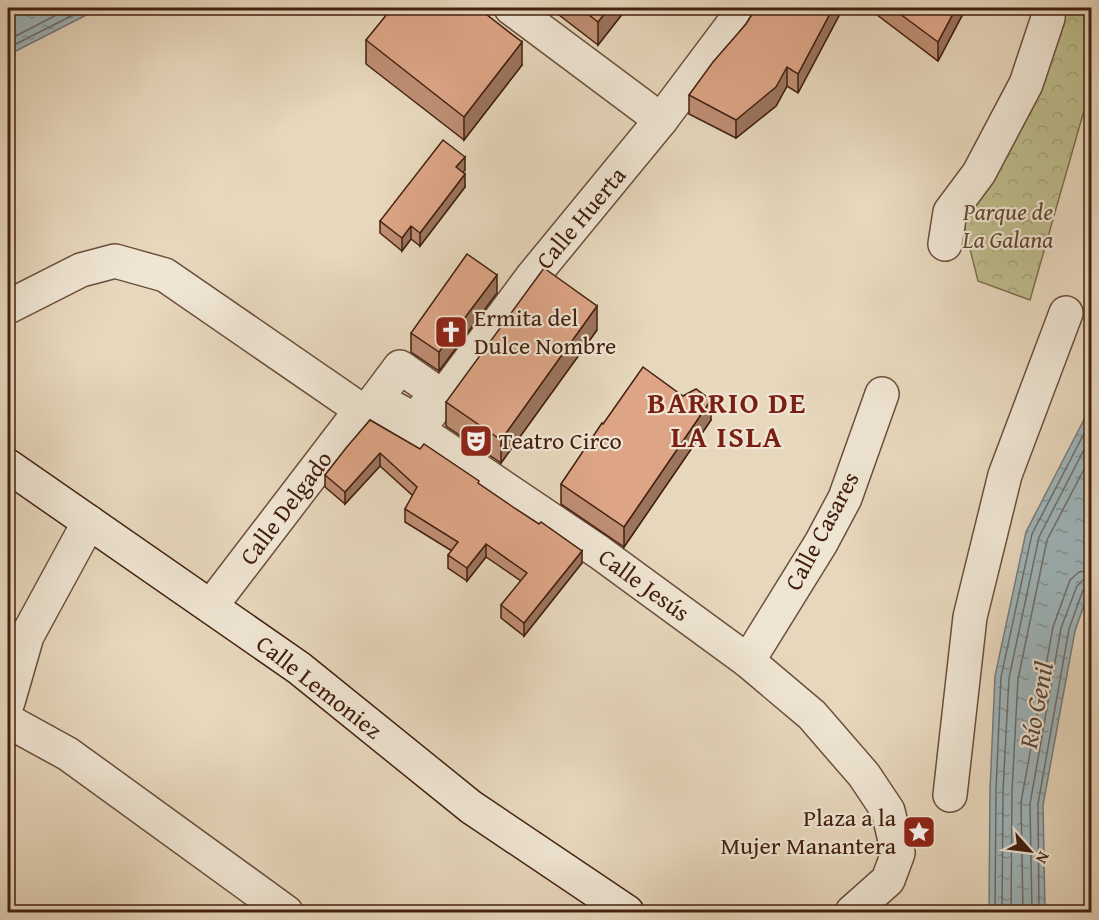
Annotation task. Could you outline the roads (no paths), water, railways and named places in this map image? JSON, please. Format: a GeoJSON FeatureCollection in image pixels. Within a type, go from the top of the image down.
{"type":"FeatureCollection","features":[{"type":"Feature","properties":{"kind":"street"},"geometry":{"type":"LineString","coordinates":[[511,8],[662,120]]}},
{"type":"Feature","properties":{"kind":"street","name":"Calle Huerta"},"geometry":{"type":"LineString","coordinates":[[418,430],[532,277],[662,120],[745,8]]}},
{"type":"Feature","properties":{"kind":"street"},"geometry":{"type":"LineString","coordinates":[[945,244],[950,212],[979,173],[1026,84],[1048,18],[1049,8]]}},
{"type":"Feature","properties":{"kind":"street","name":"Calle Jesús"},"geometry":{"type":"LineString","coordinates":[[8,307],[81,270],[115,261],[165,275],[361,410],[418,430],[599,552],[748,662],[812,716],[864,775],[888,811],[898,853],[888,880],[852,912]]}},
{"type":"Feature","properties":{"kind":"street"},"geometry":{"type":"LineString","coordinates":[[950,795],[970,617],[1005,475],[1066,313]]}},
{"type":"Feature","properties":{"kind":"street","name":"Calle Casares"},"geometry":{"type":"LineString","coordinates":[[748,662],[821,543],[845,498],[882,394]]}},
{"type":"Feature","properties":{"kind":"street","name":"Calle Delgado"},"geometry":{"type":"LineString","coordinates":[[211,606],[361,410]]}},
{"type":"Feature","properties":{"kind":"street","name":"Calle Lemoniez"},"geometry":{"type":"LineString","coordinates":[[8,466],[299,668],[471,807],[627,912]]}},
{"type":"Feature","properties":{"kind":"street"},"geometry":{"type":"LineString","coordinates":[[8,702],[27,636],[89,522]]}},
{"type":"Feature","properties":{"kind":"street"},"geometry":{"type":"LineString","coordinates":[[8,721],[68,754],[286,912]]}},
{"type":"Feature","properties":{"kind":"water"},"geometry":{"type":"Polygon","coordinates":[[[8,8],[100,8],[8,55],[8,8]]]}},
{"type":"Feature","properties":{"kind":"water","name":"Río Genil"},"geometry":{"type":"Polygon","coordinates":[[[1091,406],[1091,585],[1075,631],[1043,805],[1045,912],[989,912],[990,790],[995,676],[1026,532],[1091,406]]]}},
{"type":"Feature","properties":{"kind":"place","name":"Ermita del Dulce Nombre"},"geometry":{"type":"Point","coordinates":[451,332]}},
{"type":"Feature","properties":{"kind":"place","name":"Teatro Circo"},"geometry":{"type":"Point","coordinates":[476,441]}},
{"type":"Feature","properties":{"kind":"place","name":"Plaza a la Mujer Manantera"},"geometry":{"type":"Point","coordinates":[919,832]}},
{"type":"Feature","properties":{"kind":"district","name":"BARRIO DE LA ISLA"},"geometry":{"type":"Point","coordinates":[727,420]}},
{"type":"Feature","properties":{"kind":"park label","name":"Parque de La Galana"},"geometry":{"type":"Point","coordinates":[1008,226]}}]}
